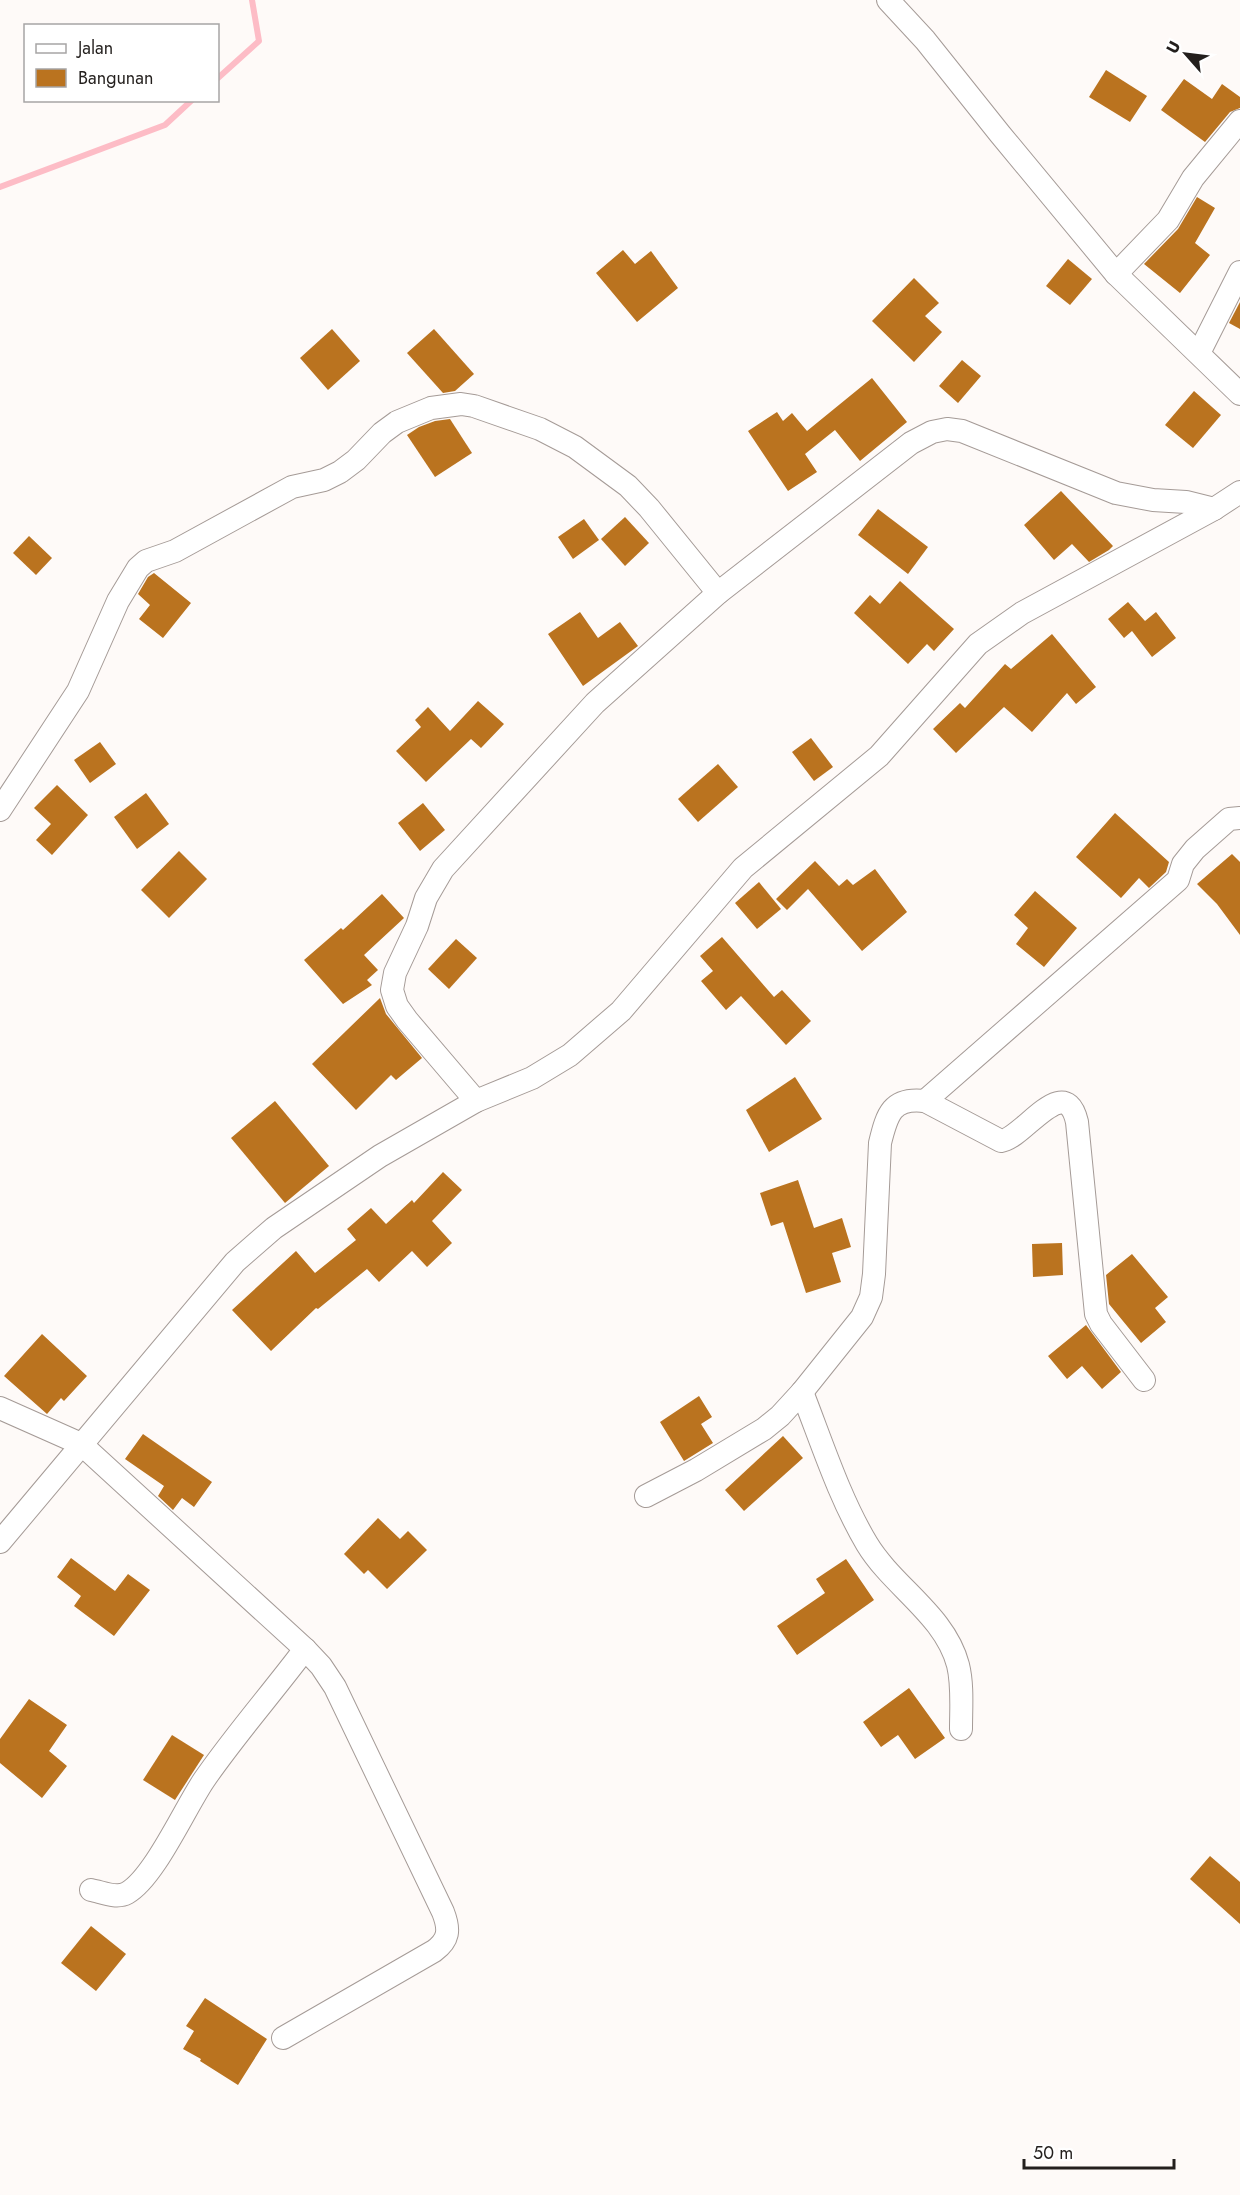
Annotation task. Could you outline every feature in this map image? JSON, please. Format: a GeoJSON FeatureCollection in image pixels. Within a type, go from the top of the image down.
{"type":"FeatureCollection","features":[{"type":"Feature","properties":{"kind":"street"},"geometry":{"type":"LineString","coordinates":[[888,0],[925,40],[1116,274],[1240,394]]}},
{"type":"Feature","properties":{"kind":"street"},"geometry":{"type":"LineString","coordinates":[[1116,274],[1168,220],[1193,178],[1240,121]]}},
{"type":"Feature","properties":{"kind":"street"},"geometry":{"type":"LineString","coordinates":[[1199,353],[1240,272]]}},
{"type":"Feature","properties":{"kind":"street"},"geometry":{"type":"LineString","coordinates":[[0,810],[78,691],[118,601],[138,568],[146,561],[175,550],[292,487],[324,480],[340,472],[397,422],[431,408],[461,404],[474,406],[540,429],[575,447],[628,486],[649,508],[718,593]]}},
{"type":"Feature","properties":{"kind":"street"},"geometry":{"type":"LineString","coordinates":[[476,1101],[407,1020],[397,1006],[393,990],[395,973],[417,926],[426,898],[443,869],[595,703],[718,593],[911,443],[932,432],[947,429],[962,430],[978,436],[1116,493],[1153,500],[1186,502],[1214,509]]}},
{"type":"Feature","properties":{"kind":"street"},"geometry":{"type":"LineString","coordinates":[[0,1542],[235,1262],[253,1244],[380,1156],[476,1101],[532,1078],[570,1055],[621,1011],[743,868],[879,756],[978,644],[1022,613],[1214,509],[1240,492]]}},
{"type":"Feature","properties":{"kind":"street"},"geometry":{"type":"LineString","coordinates":[[925,1101],[1178,880],[1183,864],[1195,849],[1229,819],[1240,818]]}},
{"type":"Feature","properties":{"kind":"street"},"geometry":{"type":"LineString","coordinates":[[646,1496],[755,1435],[780,1416],[862,1317],[871,1297],[874,1275],[880,1143],[884,1124],[890,1112],[899,1103],[911,1099],[925,1101],[1000,1141],[1017,1134],[1050,1105],[1058,1101],[1065,1103],[1071,1109],[1077,1122],[1096,1314],[1101,1324],[1144,1380]]}},
{"type":"Feature","properties":{"kind":"street"},"geometry":{"type":"LineString","coordinates":[[802,1392],[852,1516],[868,1545],[882,1565],[937,1624],[950,1645],[959,1673],[961,1729]]}},
{"type":"Feature","properties":{"kind":"street"},"geometry":{"type":"LineString","coordinates":[[0,1408],[81,1444],[321,1666],[335,1687],[443,1912],[448,1925],[448,1935],[443,1944],[283,2038]]}},
{"type":"Feature","properties":{"kind":"street"},"geometry":{"type":"LineString","coordinates":[[91,1890],[113,1895],[125,1894],[143,1879],[205,1779],[305,1649]]}},
{"type":"Feature","properties":{"kind":"building"},"geometry":{"type":"Polygon","coordinates":[[[1106,70],[1147,96],[1130,122],[1089,97],[1106,70]]]}},
{"type":"Feature","properties":{"kind":"building"},"geometry":{"type":"Polygon","coordinates":[[[1184,79],[1212,99],[1222,84],[1240,97],[1240,108],[1230,112],[1205,142],[1161,110],[1184,79]]]}},
{"type":"Feature","properties":{"kind":"building"},"geometry":{"type":"Polygon","coordinates":[[[1197,197],[1215,208],[1195,243],[1210,255],[1180,293],[1144,264],[1178,229],[1197,197]]]}},
{"type":"Feature","properties":{"kind":"building"},"geometry":{"type":"Polygon","coordinates":[[[623,250],[635,264],[651,251],[678,288],[637,322],[596,273],[623,250]]]}},
{"type":"Feature","properties":{"kind":"building"},"geometry":{"type":"Polygon","coordinates":[[[1068,259],[1092,279],[1070,305],[1046,286],[1068,259]]]}},
{"type":"Feature","properties":{"kind":"building"},"geometry":{"type":"Polygon","coordinates":[[[914,278],[939,303],[925,316],[942,332],[914,362],[872,321],[914,278]]]}},
{"type":"Feature","properties":{"kind":"building"},"geometry":{"type":"Polygon","coordinates":[[[1240,302],[1240,329],[1229,323],[1240,302]]]}},
{"type":"Feature","properties":{"kind":"building"},"geometry":{"type":"Polygon","coordinates":[[[332,329],[360,361],[328,390],[300,358],[332,329]]]}},
{"type":"Feature","properties":{"kind":"building"},"geometry":{"type":"Polygon","coordinates":[[[434,329],[474,374],[455,391],[443,393],[407,353],[434,329]]]}},
{"type":"Feature","properties":{"kind":"building"},"geometry":{"type":"Polygon","coordinates":[[[962,360],[981,376],[958,403],[939,386],[962,360]]]}},
{"type":"Feature","properties":{"kind":"building"},"geometry":{"type":"Polygon","coordinates":[[[872,378],[907,422],[860,461],[835,430],[805,454],[817,472],[788,491],[748,431],[777,412],[783,421],[792,413],[807,431],[872,378]]]}},
{"type":"Feature","properties":{"kind":"building"},"geometry":{"type":"Polygon","coordinates":[[[1194,391],[1221,415],[1193,448],[1165,425],[1194,391]]]}},
{"type":"Feature","properties":{"kind":"building"},"geometry":{"type":"Polygon","coordinates":[[[450,419],[472,453],[435,477],[407,435],[435,421],[450,419]]]}},
{"type":"Feature","properties":{"kind":"building"},"geometry":{"type":"Polygon","coordinates":[[[1061,491],[1113,546],[1089,562],[1072,544],[1054,560],[1024,525],[1061,491]]]}},
{"type":"Feature","properties":{"kind":"building"},"geometry":{"type":"Polygon","coordinates":[[[878,509],[928,547],[908,574],[858,535],[878,509]]]}},
{"type":"Feature","properties":{"kind":"building"},"geometry":{"type":"Polygon","coordinates":[[[625,517],[649,543],[625,566],[601,539],[625,517]]]}},
{"type":"Feature","properties":{"kind":"building"},"geometry":{"type":"Polygon","coordinates":[[[584,519],[599,540],[573,559],[558,537],[584,519]]]}},
{"type":"Feature","properties":{"kind":"building"},"geometry":{"type":"Polygon","coordinates":[[[29,536],[52,558],[36,575],[13,553],[29,536]]]}},
{"type":"Feature","properties":{"kind":"building"},"geometry":{"type":"Polygon","coordinates":[[[154,573],[191,603],[163,638],[139,619],[150,605],[138,594],[148,577],[154,573]]]}},
{"type":"Feature","properties":{"kind":"building"},"geometry":{"type":"Polygon","coordinates":[[[900,581],[954,629],[934,651],[927,644],[908,664],[854,613],[870,595],[880,604],[900,581]]]}},
{"type":"Feature","properties":{"kind":"building"},"geometry":{"type":"Polygon","coordinates":[[[1128,602],[1145,621],[1156,612],[1176,638],[1152,657],[1132,631],[1124,638],[1108,619],[1128,602]]]}},
{"type":"Feature","properties":{"kind":"building"},"geometry":{"type":"Polygon","coordinates":[[[580,612],[598,638],[620,622],[638,646],[583,686],[548,634],[580,612]]]}},
{"type":"Feature","properties":{"kind":"building"},"geometry":{"type":"Polygon","coordinates":[[[1052,634],[1096,687],[1076,704],[1067,693],[1032,732],[1004,707],[956,753],[933,729],[960,703],[965,708],[1005,664],[1011,669],[1052,634]]]}},
{"type":"Feature","properties":{"kind":"building"},"geometry":{"type":"Polygon","coordinates":[[[478,701],[504,724],[481,748],[471,739],[426,782],[396,751],[421,727],[415,720],[428,707],[450,731],[478,701]]]}},
{"type":"Feature","properties":{"kind":"building"},"geometry":{"type":"Polygon","coordinates":[[[811,738],[833,767],[814,781],[792,752],[811,738]]]}},
{"type":"Feature","properties":{"kind":"building"},"geometry":{"type":"Polygon","coordinates":[[[100,742],[116,764],[90,783],[74,760],[100,742]]]}},
{"type":"Feature","properties":{"kind":"building"},"geometry":{"type":"Polygon","coordinates":[[[718,764],[738,787],[698,822],[678,799],[718,764]]]}},
{"type":"Feature","properties":{"kind":"building"},"geometry":{"type":"Polygon","coordinates":[[[57,785],[88,815],[52,855],[36,840],[51,824],[34,808],[57,785]]]}},
{"type":"Feature","properties":{"kind":"building"},"geometry":{"type":"Polygon","coordinates":[[[146,793],[169,824],[137,849],[114,817],[146,793]]]}},
{"type":"Feature","properties":{"kind":"building"},"geometry":{"type":"Polygon","coordinates":[[[423,803],[445,830],[420,851],[398,823],[423,803]]]}},
{"type":"Feature","properties":{"kind":"building"},"geometry":{"type":"Polygon","coordinates":[[[1115,813],[1169,862],[1166,872],[1149,888],[1139,878],[1121,898],[1076,857],[1115,813]]]}},
{"type":"Feature","properties":{"kind":"building"},"geometry":{"type":"Polygon","coordinates":[[[179,851],[207,879],[169,918],[141,890],[179,851]]]}},
{"type":"Feature","properties":{"kind":"building"},"geometry":{"type":"Polygon","coordinates":[[[1232,854],[1240,862],[1240,935],[1217,904],[1197,884],[1232,854]]]}},
{"type":"Feature","properties":{"kind":"building"},"geometry":{"type":"Polygon","coordinates":[[[815,861],[839,886],[847,879],[853,885],[875,869],[907,912],[862,951],[808,889],[787,910],[776,899],[815,861]]]}},
{"type":"Feature","properties":{"kind":"building"},"geometry":{"type":"Polygon","coordinates":[[[759,882],[781,909],[757,929],[735,903],[759,882]]]}},
{"type":"Feature","properties":{"kind":"building"},"geometry":{"type":"Polygon","coordinates":[[[1035,891],[1077,928],[1044,967],[1016,944],[1028,928],[1014,915],[1035,891]]]}},
{"type":"Feature","properties":{"kind":"building"},"geometry":{"type":"Polygon","coordinates":[[[382,894],[404,918],[364,955],[378,970],[367,980],[372,985],[343,1004],[304,960],[341,928],[343,930],[382,894]]]}},
{"type":"Feature","properties":{"kind":"building"},"geometry":{"type":"Polygon","coordinates":[[[722,937],[774,997],[782,990],[811,1021],[786,1045],[741,996],[726,1010],[701,981],[713,971],[700,956],[722,937]]]}},
{"type":"Feature","properties":{"kind":"building"},"geometry":{"type":"Polygon","coordinates":[[[456,939],[477,958],[449,989],[428,969],[456,939]]]}},
{"type":"Feature","properties":{"kind":"building"},"geometry":{"type":"Polygon","coordinates":[[[380,998],[386,1014],[422,1058],[396,1080],[391,1075],[356,1110],[312,1064],[380,998]]]}},
{"type":"Feature","properties":{"kind":"building"},"geometry":{"type":"Polygon","coordinates":[[[795,1077],[822,1119],[769,1152],[746,1110],[795,1077]]]}},
{"type":"Feature","properties":{"kind":"building"},"geometry":{"type":"Polygon","coordinates":[[[275,1101],[329,1166],[285,1203],[231,1138],[275,1101]]]}},
{"type":"Feature","properties":{"kind":"building"},"geometry":{"type":"Polygon","coordinates":[[[443,1172],[462,1190],[432,1221],[452,1243],[427,1267],[412,1251],[379,1282],[367,1269],[318,1309],[316,1308],[271,1351],[232,1310],[296,1251],[315,1273],[356,1240],[347,1229],[371,1208],[386,1224],[412,1200],[414,1203],[443,1172]]]}},
{"type":"Feature","properties":{"kind":"building"},"geometry":{"type":"Polygon","coordinates":[[[798,1180],[814,1228],[842,1218],[851,1247],[832,1253],[841,1282],[806,1293],[783,1222],[771,1226],[760,1193],[798,1180]]]}},
{"type":"Feature","properties":{"kind":"building"},"geometry":{"type":"Polygon","coordinates":[[[1062,1243],[1063,1275],[1033,1277],[1032,1244],[1062,1243]]]}},
{"type":"Feature","properties":{"kind":"building"},"geometry":{"type":"Polygon","coordinates":[[[1132,1254],[1168,1297],[1155,1308],[1166,1322],[1141,1343],[1109,1304],[1106,1275],[1132,1254]]]}},
{"type":"Feature","properties":{"kind":"building"},"geometry":{"type":"Polygon","coordinates":[[[1086,1325],[1121,1372],[1102,1389],[1082,1366],[1067,1379],[1048,1356],[1086,1325]]]}},
{"type":"Feature","properties":{"kind":"building"},"geometry":{"type":"Polygon","coordinates":[[[42,1334],[87,1376],[64,1401],[61,1398],[47,1414],[4,1376],[42,1334]]]}},
{"type":"Feature","properties":{"kind":"building"},"geometry":{"type":"Polygon","coordinates":[[[699,1396],[712,1417],[701,1424],[713,1443],[684,1461],[660,1422],[699,1396]]]}},
{"type":"Feature","properties":{"kind":"building"},"geometry":{"type":"Polygon","coordinates":[[[143,1434],[212,1482],[194,1507],[182,1498],[173,1510],[158,1496],[164,1486],[125,1459],[143,1434]]]}},
{"type":"Feature","properties":{"kind":"building"},"geometry":{"type":"Polygon","coordinates":[[[783,1436],[803,1458],[744,1511],[725,1490],[783,1436]]]}},
{"type":"Feature","properties":{"kind":"building"},"geometry":{"type":"Polygon","coordinates":[[[378,1518],[400,1539],[408,1531],[427,1550],[387,1589],[368,1570],[364,1574],[344,1554],[378,1518]]]}},
{"type":"Feature","properties":{"kind":"building"},"geometry":{"type":"Polygon","coordinates":[[[71,1558],[115,1591],[128,1574],[150,1590],[114,1636],[74,1606],[81,1596],[57,1577],[71,1558]]]}},
{"type":"Feature","properties":{"kind":"building"},"geometry":{"type":"Polygon","coordinates":[[[846,1559],[874,1600],[797,1655],[777,1626],[825,1593],[816,1579],[846,1559]]]}},
{"type":"Feature","properties":{"kind":"building"},"geometry":{"type":"Polygon","coordinates":[[[909,1688],[945,1738],[915,1759],[898,1735],[881,1747],[863,1722],[909,1688]]]}},
{"type":"Feature","properties":{"kind":"building"},"geometry":{"type":"Polygon","coordinates":[[[29,1699],[67,1725],[49,1751],[67,1766],[42,1798],[0,1763],[0,1739],[29,1699]]]}},
{"type":"Feature","properties":{"kind":"building"},"geometry":{"type":"Polygon","coordinates":[[[172,1735],[204,1755],[175,1800],[143,1780],[172,1735]]]}},
{"type":"Feature","properties":{"kind":"building"},"geometry":{"type":"Polygon","coordinates":[[[1210,1856],[1240,1882],[1240,1924],[1190,1879],[1210,1856]]]}},
{"type":"Feature","properties":{"kind":"building"},"geometry":{"type":"Polygon","coordinates":[[[91,1926],[126,1954],[96,1991],[61,1963],[91,1926]]]}},
{"type":"Feature","properties":{"kind":"building"},"geometry":{"type":"Polygon","coordinates":[[[205,1998],[267,2039],[238,2085],[183,2049],[194,2031],[186,2026],[205,1998]]]}},
{"type":"Feature","properties":{"kind":"waterway"},"geometry":{"type":"LineString","coordinates":[[219,77],[259,41],[252,0]]}},
{"type":"Feature","properties":{"kind":"waterway"},"geometry":{"type":"LineString","coordinates":[[0,187],[165,125],[190,102]]}}]}
